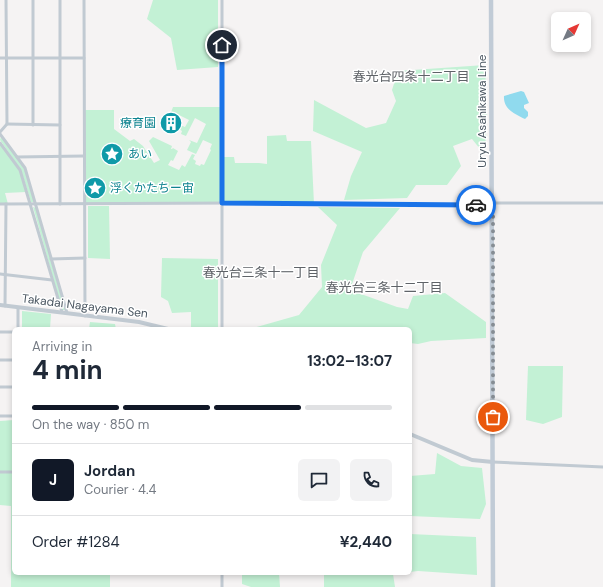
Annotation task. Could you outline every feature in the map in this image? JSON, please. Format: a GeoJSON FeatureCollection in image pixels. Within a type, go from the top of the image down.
{"type":"FeatureCollection","features":[{"type":"Feature","properties":{"kind":"main road","name":"Uryu Asahikawa Line"},"geometry":{"type":"LineString","coordinates":[[492,0],[493,462]]}},
{"type":"Feature","properties":{"kind":"main road"},"geometry":{"type":"LineString","coordinates":[[493,462],[493,587]]}},
{"type":"Feature","properties":{"kind":"street"},"geometry":{"type":"LineString","coordinates":[[6,0],[7,124],[0,133],[25,168],[67,313]]}},
{"type":"Feature","properties":{"kind":"street"},"geometry":{"type":"LineString","coordinates":[[33,0],[33,125]]}},
{"type":"Feature","properties":{"kind":"street"},"geometry":{"type":"LineString","coordinates":[[60,0],[60,204]]}},
{"type":"Feature","properties":{"kind":"street"},"geometry":{"type":"LineString","coordinates":[[84,0],[85,316]]}},
{"type":"Feature","properties":{"kind":"street"},"geometry":{"type":"LineString","coordinates":[[222,0],[222,327]]}},
{"type":"Feature","properties":{"kind":"street"},"geometry":{"type":"LineString","coordinates":[[0,58],[84,58]]}},
{"type":"Feature","properties":{"kind":"street"},"geometry":{"type":"LineString","coordinates":[[7,124],[60,125]]}},
{"type":"Feature","properties":{"kind":"street"},"geometry":{"type":"LineString","coordinates":[[0,143],[20,170],[62,312]]}},
{"type":"Feature","properties":{"kind":"street"},"geometry":{"type":"LineString","coordinates":[[18,157],[84,156]]}},
{"type":"Feature","properties":{"kind":"street"},"geometry":{"type":"LineString","coordinates":[[0,204],[603,203]]}},
{"type":"Feature","properties":{"kind":"street"},"geometry":{"type":"LineString","coordinates":[[5,306],[6,204]]}},
{"type":"Feature","properties":{"kind":"street"},"geometry":{"type":"LineString","coordinates":[[51,259],[85,258]]}},
{"type":"Feature","properties":{"kind":"street"},"geometry":{"type":"LineString","coordinates":[[0,274],[52,280]]}},
{"type":"Feature","properties":{"kind":"street","name":"Takadai Nagayama Sen"},"geometry":{"type":"LineString","coordinates":[[0,306],[139,322],[160,327]]}},
{"type":"Feature","properties":{"kind":"street"},"geometry":{"type":"LineString","coordinates":[[18,308],[18,327]]}},
{"type":"Feature","properties":{"kind":"street"},"geometry":{"type":"LineString","coordinates":[[0,332],[12,332]]}},
{"type":"Feature","properties":{"kind":"street"},"geometry":{"type":"LineString","coordinates":[[0,360],[12,360]]}},
{"type":"Feature","properties":{"kind":"street"},"geometry":{"type":"LineString","coordinates":[[0,388],[12,388]]}},
{"type":"Feature","properties":{"kind":"street"},"geometry":{"type":"LineString","coordinates":[[0,416],[12,416]]}},
{"type":"Feature","properties":{"kind":"street"},"geometry":{"type":"LineString","coordinates":[[412,435],[472,460],[603,467]]}},
{"type":"Feature","properties":{"kind":"street"},"geometry":{"type":"LineString","coordinates":[[0,472],[12,472]]}},
{"type":"Feature","properties":{"kind":"street"},"geometry":{"type":"LineString","coordinates":[[222,575],[222,587]]}},
{"type":"Feature","properties":{"kind":"green space"},"geometry":{"type":"Polygon","coordinates":[[[153,0],[218,0],[218,67],[177,70],[171,38],[147,19],[153,0]]]}},
{"type":"Feature","properties":{"kind":"green space"},"geometry":{"type":"Polygon","coordinates":[[[485,65],[487,108],[485,155],[472,139],[453,146],[461,166],[447,185],[416,185],[407,198],[344,200],[351,176],[362,152],[313,131],[314,100],[366,128],[386,123],[396,101],[392,90],[398,71],[485,65]]]}},
{"type":"Feature","properties":{"kind":"green space"},"geometry":{"type":"Polygon","coordinates":[[[173,107],[222,107],[222,157],[234,157],[235,163],[267,164],[267,136],[286,135],[287,141],[311,141],[314,204],[84,204],[84,110],[114,110],[114,129],[130,141],[134,139],[143,146],[154,163],[160,160],[149,141],[153,137],[172,146],[171,149],[173,148],[178,151],[173,161],[171,160],[168,165],[179,170],[182,165],[185,167],[192,154],[195,155],[193,159],[196,161],[195,164],[200,166],[201,164],[204,165],[211,150],[212,144],[203,140],[196,154],[187,150],[191,142],[189,140],[197,143],[206,124],[195,118],[186,136],[181,134],[182,131],[179,129],[180,125],[185,127],[189,120],[179,115],[177,119],[170,115],[173,107]]]}},
{"type":"Feature","properties":{"kind":"green space"},"geometry":{"type":"Polygon","coordinates":[[[1,136],[24,168],[34,202],[31,202],[21,170],[0,140],[1,136]]]}},
{"type":"Feature","properties":{"kind":"green space"},"geometry":{"type":"Polygon","coordinates":[[[0,143],[20,170],[26,192],[5,193],[8,204],[0,204],[0,143]]]}},
{"type":"Feature","properties":{"kind":"green space"},"geometry":{"type":"Polygon","coordinates":[[[88,206],[109,206],[110,259],[88,258],[88,206]]]}},
{"type":"Feature","properties":{"kind":"green space"},"geometry":{"type":"Polygon","coordinates":[[[33,207],[36,208],[65,310],[62,310],[33,207]]]}},
{"type":"Feature","properties":{"kind":"green space"},"geometry":{"type":"Polygon","coordinates":[[[318,207],[400,208],[363,252],[350,290],[397,307],[408,309],[413,296],[445,293],[486,322],[486,338],[431,341],[418,344],[412,343],[412,327],[257,327],[299,315],[322,287],[321,265],[337,225],[318,207]]]}},
{"type":"Feature","properties":{"kind":"green space"},"geometry":{"type":"Polygon","coordinates":[[[162,258],[218,259],[218,327],[191,327],[191,312],[172,313],[168,301],[161,297],[162,258]]]}},
{"type":"Feature","properties":{"kind":"green space"},"geometry":{"type":"Polygon","coordinates":[[[22,311],[51,314],[50,327],[22,327],[22,311]]]}},
{"type":"Feature","properties":{"kind":"green space"},"geometry":{"type":"Polygon","coordinates":[[[90,322],[115,324],[116,327],[89,327],[90,322]]]}},
{"type":"Feature","properties":{"kind":"green space"},"geometry":{"type":"Polygon","coordinates":[[[528,366],[563,366],[562,417],[543,424],[526,420],[528,366]]]}},
{"type":"Feature","properties":{"kind":"green space"},"geometry":{"type":"Polygon","coordinates":[[[12,420],[12,575],[110,575],[110,587],[11,587],[11,506],[0,505],[0,421],[12,420]]]}},
{"type":"Feature","properties":{"kind":"green space"},"geometry":{"type":"Polygon","coordinates":[[[437,453],[461,466],[482,468],[486,504],[480,519],[412,516],[412,476],[435,474],[437,453]]]}},
{"type":"Feature","properties":{"kind":"green space"},"geometry":{"type":"Polygon","coordinates":[[[412,534],[476,537],[477,575],[412,572],[412,534]]]}},
{"type":"Feature","properties":{"kind":"green space"},"geometry":{"type":"Polygon","coordinates":[[[242,575],[279,575],[280,587],[251,587],[242,584],[242,575]]]}},
{"type":"Feature","properties":{"kind":"green space"},"geometry":{"type":"Polygon","coordinates":[[[324,575],[393,575],[395,587],[324,587],[324,575]]]}},
{"type":"Feature","properties":{"kind":"water"},"geometry":{"type":"Polygon","coordinates":[[[521,91],[524,92],[529,103],[524,105],[524,108],[528,112],[528,116],[525,119],[510,110],[504,101],[504,96],[521,91]]]}},
{"type":"Feature","properties":{"kind":"way so far"},"geometry":{"type":"LineString","coordinates":[[476,205],[493,205],[493,417]]}},
{"type":"Feature","properties":{"kind":"place","name":"療育園"},"geometry":{"type":"Point","coordinates":[171,123]}},
{"type":"Feature","properties":{"kind":"place","name":"あい"},"geometry":{"type":"Point","coordinates":[112,154]}},
{"type":"Feature","properties":{"kind":"place","name":"浮くかたちー宙"},"geometry":{"type":"Point","coordinates":[95,188]}},
{"type":"Feature","properties":{"kind":"district","name":"春光台四条十二丁目"},"geometry":{"type":"Point","coordinates":[411,76]}},
{"type":"Feature","properties":{"kind":"district","name":"春光台三条十一丁目"},"geometry":{"type":"Point","coordinates":[261,272]}},
{"type":"Feature","properties":{"kind":"district","name":"春光台三条十二丁目"},"geometry":{"type":"Point","coordinates":[384,287]}},
{"type":"Feature","properties":{"kind":"route"},"geometry":{"type":"LineString","coordinates":[[222,45],[222,203],[476,205]]}}]}
